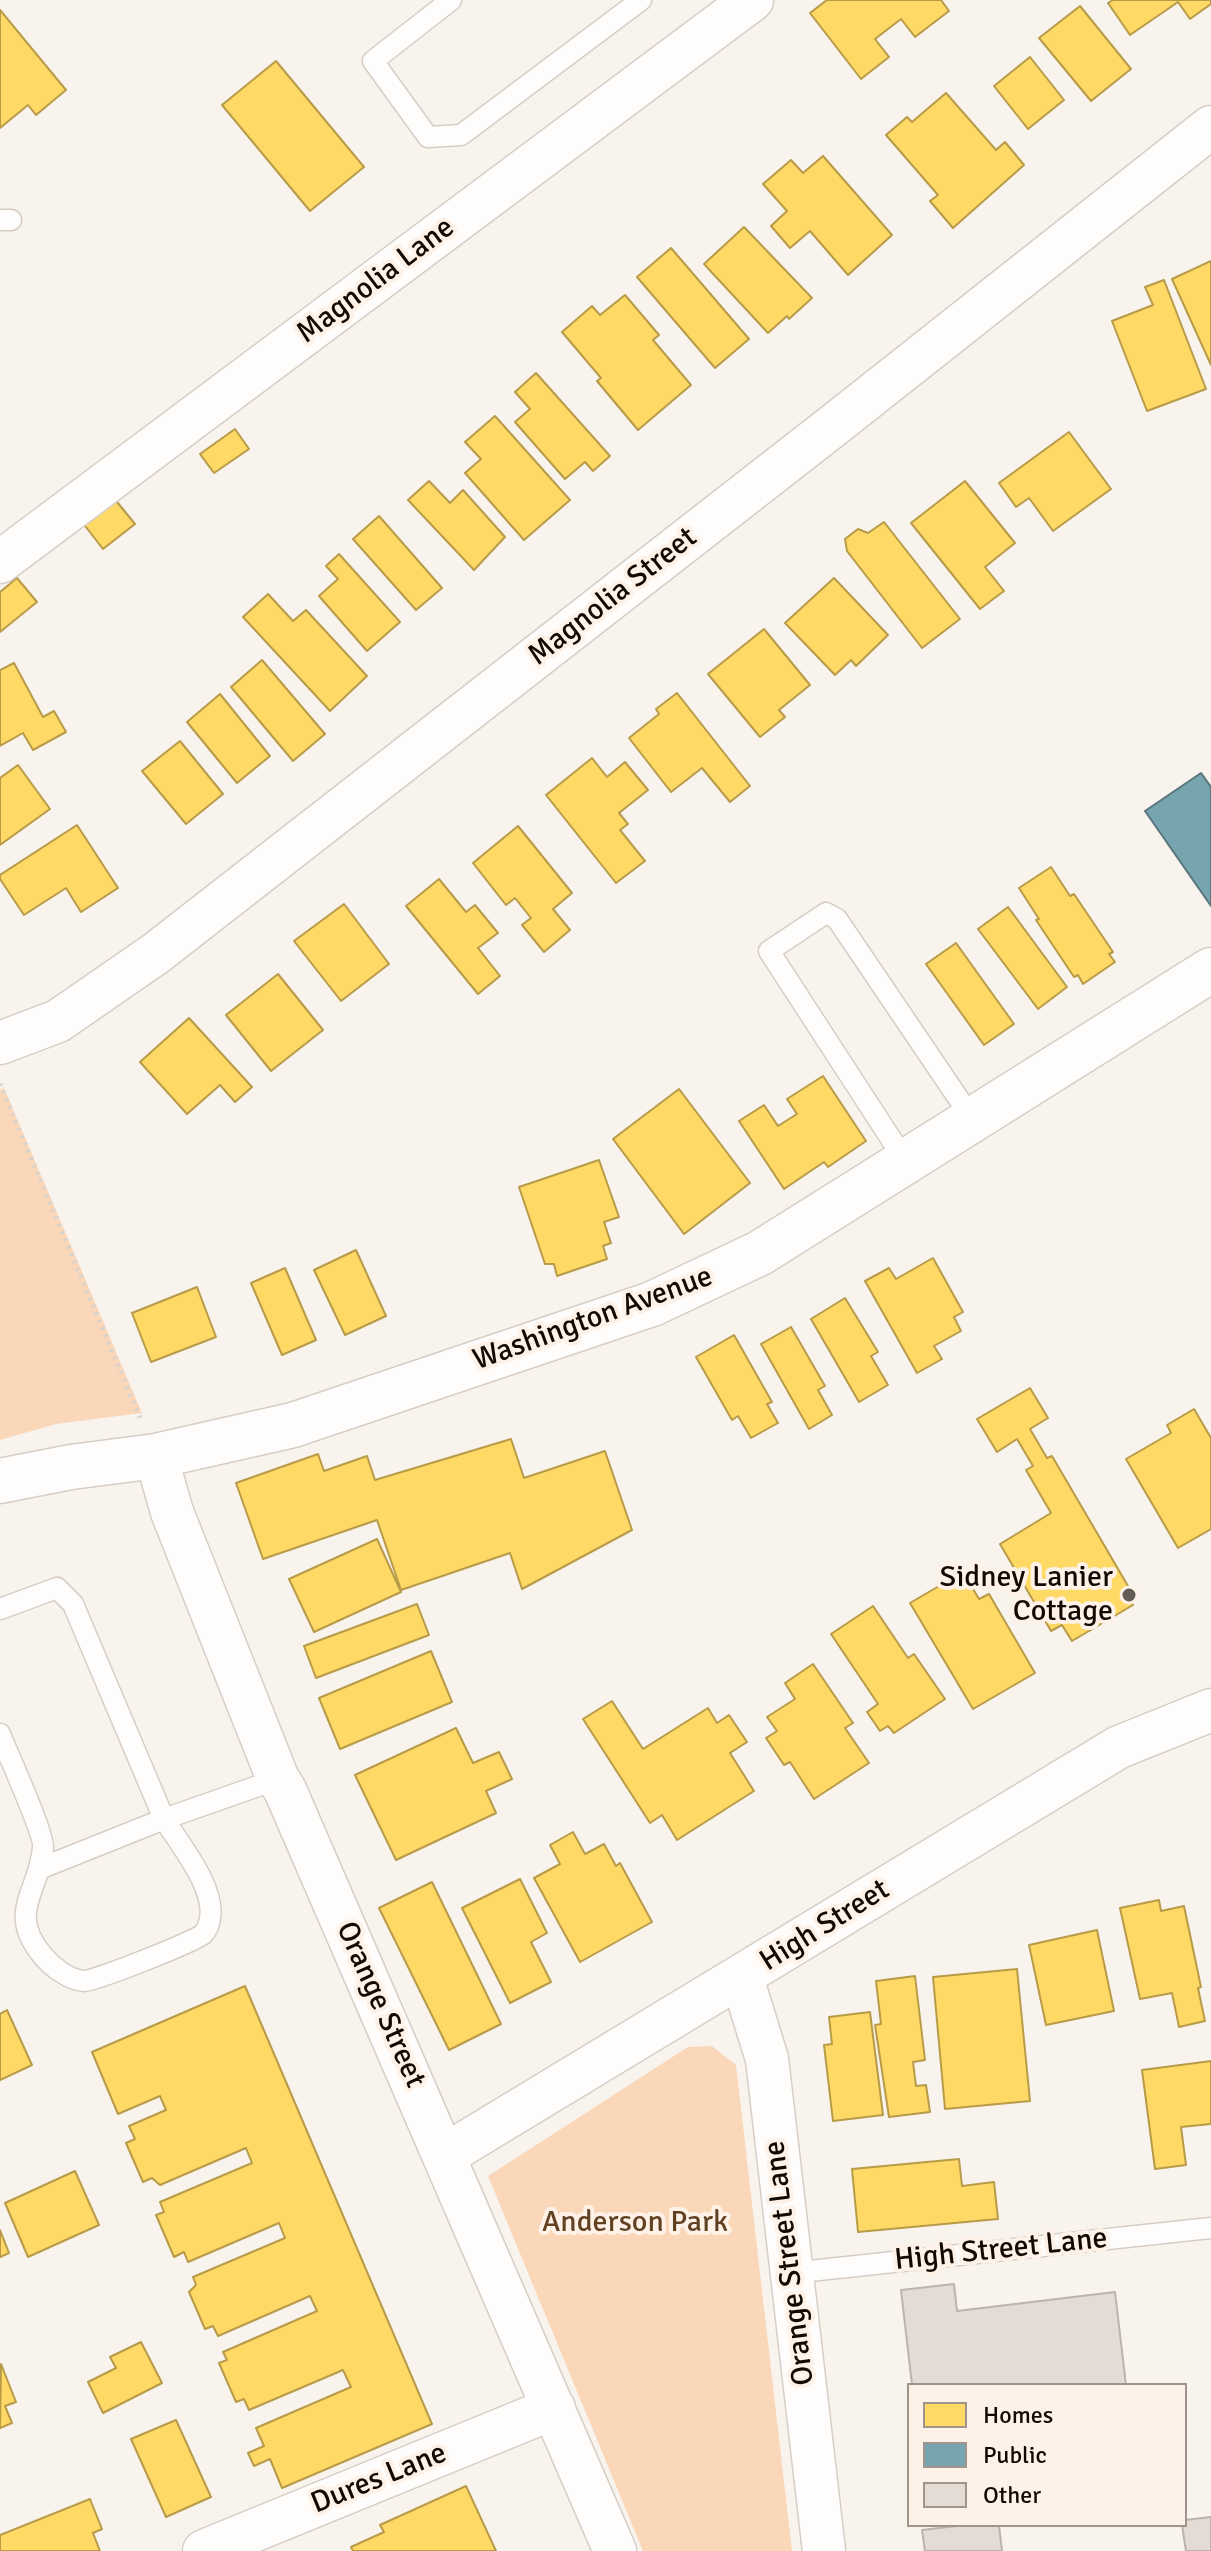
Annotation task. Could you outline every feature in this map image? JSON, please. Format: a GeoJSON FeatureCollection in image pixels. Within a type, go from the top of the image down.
{"type":"FeatureCollection","features":[{"type":"Feature","properties":{"kind":"street","name":"Magnolia Lane"},"geometry":{"type":"LineString","coordinates":[[0,562],[752,0]]}},
{"type":"Feature","properties":{"kind":"street","name":"Magnolia Street"},"geometry":{"type":"LineString","coordinates":[[0,1043],[58,1021],[155,954],[1211,127]]}},
{"type":"Feature","properties":{"kind":"street","name":"Washington Avenue"},"geometry":{"type":"LineString","coordinates":[[0,1481],[71,1467],[156,1456],[293,1425],[652,1304],[760,1253],[1211,970]]}},
{"type":"Feature","properties":{"kind":"street","name":"Orange Street"},"geometry":{"type":"LineString","coordinates":[[156,1456],[172,1512],[278,1779],[445,2155],[615,2551]]}},
{"type":"Feature","properties":{"kind":"street","name":"High Street"},"geometry":{"type":"LineString","coordinates":[[445,2155],[1119,1747],[1211,1710]]}},
{"type":"Feature","properties":{"kind":"street","name":"Orange Street Lane"},"geometry":{"type":"LineString","coordinates":[[742,1978],[767,2059],[824,2551]]}},
{"type":"Feature","properties":{"kind":"street","name":"Dures Lane"},"geometry":{"type":"LineString","coordinates":[[204,2551],[554,2408]]}},
{"type":"Feature","properties":{"kind":"lane"},"geometry":{"type":"LineString","coordinates":[[451,0],[373,61],[428,137],[461,135],[641,0]]}},
{"type":"Feature","properties":{"kind":"lane"},"geometry":{"type":"LineString","coordinates":[[906,1162],[769,951],[826,913],[837,919],[973,1120]]}},
{"type":"Feature","properties":{"kind":"lane"},"geometry":{"type":"LineString","coordinates":[[0,1609],[57,1588],[73,1604],[164,1819],[206,1885],[210,1921],[202,1935],[119,1971],[85,1981],[65,1975],[44,1957],[26,1929],[26,1899],[39,1869],[44,1844],[0,1734]]}},
{"type":"Feature","properties":{"kind":"lane"},"geometry":{"type":"LineString","coordinates":[[39,1869],[164,1819],[278,1779]]}},
{"type":"Feature","properties":{"kind":"lane","name":"High Street Lane"},"geometry":{"type":"LineString","coordinates":[[791,2273],[1211,2228]]}},
{"type":"Feature","properties":{"kind":"path"},"geometry":{"type":"LineString","coordinates":[[0,1084],[156,1456]]}},
{"type":"Feature","properties":{"kind":"green space"},"geometry":{"type":"Polygon","coordinates":[[[4,1088],[142,1413],[56,1424],[0,1440],[0,1090],[4,1088]]]}},
{"type":"Feature","properties":{"kind":"green space","name":"Anderson Park"},"geometry":{"type":"Polygon","coordinates":[[[712,2046],[736,2065],[792,2551],[643,2551],[488,2176],[688,2047],[712,2046]]]}},
{"type":"Feature","properties":{"kind":"building: Homes"},"geometry":{"type":"Polygon","coordinates":[[[827,0],[941,0],[949,11],[915,37],[901,19],[875,39],[889,57],[861,79],[810,13],[827,0]]]}},
{"type":"Feature","properties":{"kind":"building: Homes"},"geometry":{"type":"Polygon","coordinates":[[[1113,0],[1211,0],[1211,4],[1190,19],[1178,2],[1130,35],[1108,3],[1113,0]]]}},
{"type":"Feature","properties":{"kind":"building: Homes"},"geometry":{"type":"Polygon","coordinates":[[[1080,6],[1131,69],[1091,101],[1039,38],[1080,6]]]}},
{"type":"Feature","properties":{"kind":"building: Homes"},"geometry":{"type":"Polygon","coordinates":[[[0,10],[66,90],[36,115],[28,105],[0,128],[0,10]]]}},
{"type":"Feature","properties":{"kind":"building: Homes"},"geometry":{"type":"Polygon","coordinates":[[[1030,57],[1064,100],[1028,129],[994,86],[1030,57]]]}},
{"type":"Feature","properties":{"kind":"building: Homes"},"geometry":{"type":"Polygon","coordinates":[[[276,61],[364,167],[310,211],[222,105],[276,61]]]}},
{"type":"Feature","properties":{"kind":"building: Homes"},"geometry":{"type":"Polygon","coordinates":[[[946,93],[996,150],[1005,142],[1024,165],[953,228],[930,201],[938,195],[886,135],[907,117],[912,122],[946,93]]]}},
{"type":"Feature","properties":{"kind":"building: Homes"},"geometry":{"type":"Polygon","coordinates":[[[823,156],[892,235],[848,275],[810,231],[790,248],[771,226],[787,211],[763,184],[791,160],[803,173],[823,156]]]}},
{"type":"Feature","properties":{"kind":"building: Homes"},"geometry":{"type":"Polygon","coordinates":[[[744,227],[812,298],[768,333],[704,264],[744,227]]]}},
{"type":"Feature","properties":{"kind":"building: Homes"},"geometry":{"type":"Polygon","coordinates":[[[671,248],[749,339],[715,368],[637,277],[671,248]]]}},
{"type":"Feature","properties":{"kind":"building: Homes"},"geometry":{"type":"Polygon","coordinates":[[[1211,261],[1211,365],[1172,279],[1211,261]]]}},
{"type":"Feature","properties":{"kind":"building: Homes"},"geometry":{"type":"Polygon","coordinates":[[[1164,280],[1206,389],[1147,411],[1112,321],[1153,305],[1145,287],[1164,280]]]}},
{"type":"Feature","properties":{"kind":"building: Homes"},"geometry":{"type":"Polygon","coordinates":[[[625,295],[659,335],[653,340],[691,385],[638,430],[597,381],[601,378],[562,332],[592,306],[600,315],[625,295]]]}},
{"type":"Feature","properties":{"kind":"building: Homes"},"geometry":{"type":"Polygon","coordinates":[[[536,373],[610,456],[593,471],[585,462],[565,479],[515,422],[530,409],[515,392],[536,373]]]}},
{"type":"Feature","properties":{"kind":"building: Homes"},"geometry":{"type":"Polygon","coordinates":[[[495,416],[570,500],[524,540],[465,473],[481,459],[465,442],[495,416]]]}},
{"type":"Feature","properties":{"kind":"building: Homes"},"geometry":{"type":"Polygon","coordinates":[[[235,429],[249,449],[214,473],[200,454],[235,429]]]}},
{"type":"Feature","properties":{"kind":"building: Homes"},"geometry":{"type":"Polygon","coordinates":[[[1069,432],[1111,489],[1053,531],[1029,498],[1016,507],[999,483],[1069,432]]]}},
{"type":"Feature","properties":{"kind":"building: Homes"},"geometry":{"type":"Polygon","coordinates":[[[429,481],[450,503],[463,490],[505,537],[474,570],[408,500],[429,481]]]}},
{"type":"Feature","properties":{"kind":"building: Homes"},"geometry":{"type":"Polygon","coordinates":[[[965,481],[1015,543],[985,567],[1004,591],[980,609],[911,523],[965,481]]]}},
{"type":"Feature","properties":{"kind":"building: Homes"},"geometry":{"type":"Polygon","coordinates":[[[113,497],[135,524],[103,549],[82,522],[113,497]]]}},
{"type":"Feature","properties":{"kind":"building: Homes"},"geometry":{"type":"Polygon","coordinates":[[[379,516],[442,588],[416,610],[353,539],[379,516]]]}},
{"type":"Feature","properties":{"kind":"building: Homes"},"geometry":{"type":"Polygon","coordinates":[[[884,522],[960,619],[922,648],[847,551],[845,539],[858,529],[868,533],[884,522]]]}},
{"type":"Feature","properties":{"kind":"building: Homes"},"geometry":{"type":"Polygon","coordinates":[[[339,554],[400,622],[367,651],[319,596],[338,579],[326,566],[339,554]]]}},
{"type":"Feature","properties":{"kind":"building: Homes"},"geometry":{"type":"Polygon","coordinates":[[[17,578],[37,602],[0,632],[0,592],[17,578]]]}},
{"type":"Feature","properties":{"kind":"building: Homes"},"geometry":{"type":"Polygon","coordinates":[[[834,578],[888,635],[856,666],[851,660],[835,675],[785,623],[834,578]]]}},
{"type":"Feature","properties":{"kind":"building: Homes"},"geometry":{"type":"Polygon","coordinates":[[[268,594],[293,621],[306,610],[367,676],[330,711],[243,617],[268,594]]]}},
{"type":"Feature","properties":{"kind":"building: Homes"},"geometry":{"type":"Polygon","coordinates":[[[764,629],[810,685],[779,710],[785,717],[760,737],[708,674],[764,629]]]}},
{"type":"Feature","properties":{"kind":"building: Homes"},"geometry":{"type":"Polygon","coordinates":[[[262,660],[325,734],[293,761],[231,687],[262,660]]]}},
{"type":"Feature","properties":{"kind":"building: Homes"},"geometry":{"type":"Polygon","coordinates":[[[14,663],[43,717],[54,711],[66,732],[33,750],[23,733],[0,746],[0,670],[14,663]]]}},
{"type":"Feature","properties":{"kind":"building: Homes"},"geometry":{"type":"Polygon","coordinates":[[[677,693],[750,786],[730,802],[702,768],[671,792],[629,738],[659,714],[656,709],[677,693]]]}},
{"type":"Feature","properties":{"kind":"building: Homes"},"geometry":{"type":"Polygon","coordinates":[[[220,694],[270,756],[237,783],[187,722],[220,694]]]}},
{"type":"Feature","properties":{"kind":"building: Homes"},"geometry":{"type":"Polygon","coordinates":[[[180,741],[223,794],[186,824],[142,771],[180,741]]]}},
{"type":"Feature","properties":{"kind":"building: Homes"},"geometry":{"type":"Polygon","coordinates":[[[592,758],[607,777],[625,762],[648,790],[619,813],[628,824],[620,830],[645,861],[616,883],[546,795],[592,758]]]}},
{"type":"Feature","properties":{"kind":"building: Homes"},"geometry":{"type":"Polygon","coordinates":[[[18,765],[50,809],[0,845],[0,778],[18,765]]]}},
{"type":"Feature","properties":{"kind":"building: Homes"},"geometry":{"type":"Polygon","coordinates":[[[77,825],[118,888],[81,912],[66,888],[24,915],[0,875],[77,825]]]}},
{"type":"Feature","properties":{"kind":"building: Homes"},"geometry":{"type":"Polygon","coordinates":[[[518,826],[572,893],[553,909],[570,930],[544,952],[522,925],[531,918],[515,898],[506,905],[473,863],[518,826]]]}},
{"type":"Feature","properties":{"kind":"building: Homes"},"geometry":{"type":"Polygon","coordinates":[[[1051,867],[1070,896],[1074,894],[1113,952],[1109,954],[1115,962],[1083,984],[1078,975],[1074,977],[1036,920],[1039,919],[1019,888],[1051,867]]]}},
{"type":"Feature","properties":{"kind":"building: Homes"},"geometry":{"type":"Polygon","coordinates":[[[439,879],[466,912],[475,905],[498,933],[478,948],[500,976],[478,994],[406,906],[439,879]]]}},
{"type":"Feature","properties":{"kind":"building: Homes"},"geometry":{"type":"Polygon","coordinates":[[[344,904],[389,964],[341,1001],[294,941],[344,904]]]}},
{"type":"Feature","properties":{"kind":"building: Homes"},"geometry":{"type":"Polygon","coordinates":[[[1008,907],[1067,987],[1038,1009],[978,929],[1008,907]]]}},
{"type":"Feature","properties":{"kind":"building: Homes"},"geometry":{"type":"Polygon","coordinates":[[[956,943],[1014,1024],[984,1045],[926,964],[956,943]]]}},
{"type":"Feature","properties":{"kind":"building: Homes"},"geometry":{"type":"Polygon","coordinates":[[[278,974],[323,1030],[271,1071],[226,1015],[278,974]]]}},
{"type":"Feature","properties":{"kind":"building: Homes"},"geometry":{"type":"Polygon","coordinates":[[[189,1018],[252,1087],[235,1102],[220,1085],[187,1114],[140,1062],[189,1018]]]}},
{"type":"Feature","properties":{"kind":"building: Homes"},"geometry":{"type":"Polygon","coordinates":[[[823,1076],[866,1141],[828,1167],[824,1162],[784,1189],[739,1121],[764,1105],[778,1126],[797,1114],[787,1099],[823,1076]]]}},
{"type":"Feature","properties":{"kind":"building: Homes"},"geometry":{"type":"Polygon","coordinates":[[[679,1089],[750,1183],[684,1234],[613,1139],[679,1089]]]}},
{"type":"Feature","properties":{"kind":"building: Homes"},"geometry":{"type":"Polygon","coordinates":[[[599,1160],[619,1217],[604,1222],[611,1243],[603,1246],[607,1259],[557,1276],[554,1264],[545,1264],[519,1187],[599,1160]]]}},
{"type":"Feature","properties":{"kind":"building: Homes"},"geometry":{"type":"Polygon","coordinates":[[[356,1250],[386,1316],[345,1335],[314,1270],[356,1250]]]}},
{"type":"Feature","properties":{"kind":"building: Homes"},"geometry":{"type":"Polygon","coordinates":[[[933,1258],[963,1312],[954,1317],[961,1331],[934,1346],[942,1359],[917,1373],[865,1281],[889,1268],[896,1279],[933,1258]]]}},
{"type":"Feature","properties":{"kind":"building: Homes"},"geometry":{"type":"Polygon","coordinates":[[[285,1268],[316,1340],[282,1355],[251,1283],[285,1268]]]}},
{"type":"Feature","properties":{"kind":"building: Homes"},"geometry":{"type":"Polygon","coordinates":[[[197,1287],[216,1337],[151,1362],[132,1313],[197,1287]]]}},
{"type":"Feature","properties":{"kind":"building: Homes"},"geometry":{"type":"Polygon","coordinates":[[[845,1298],[878,1352],[871,1356],[888,1385],[859,1402],[811,1319],[845,1298]]]}},
{"type":"Feature","properties":{"kind":"building: Homes"},"geometry":{"type":"Polygon","coordinates":[[[791,1327],[825,1386],[818,1390],[832,1415],[809,1429],[761,1344],[791,1327]]]}},
{"type":"Feature","properties":{"kind":"building: Homes"},"geometry":{"type":"Polygon","coordinates":[[[734,1335],[772,1402],[767,1404],[778,1423],[751,1438],[738,1416],[732,1420],[696,1357],[734,1335]]]}},
{"type":"Feature","properties":{"kind":"building: Homes"},"geometry":{"type":"Polygon","coordinates":[[[1030,1388],[1048,1418],[1030,1429],[1047,1458],[1052,1456],[1128,1586],[1124,1589],[1133,1605],[1072,1641],[1062,1625],[1051,1631],[1000,1544],[1051,1513],[1026,1470],[1033,1466],[1017,1439],[997,1452],[977,1419],[1030,1388]]]}},
{"type":"Feature","properties":{"kind":"building: Homes"},"geometry":{"type":"Polygon","coordinates":[[[1194,1409],[1211,1438],[1211,1529],[1178,1548],[1126,1459],[1171,1433],[1167,1425],[1194,1409]]]}},
{"type":"Feature","properties":{"kind":"building: Homes"},"geometry":{"type":"Polygon","coordinates":[[[511,1439],[524,1478],[605,1451],[632,1530],[522,1589],[510,1553],[401,1590],[377,1520],[263,1559],[236,1483],[318,1454],[324,1471],[367,1456],[375,1480],[511,1439]]]}},
{"type":"Feature","properties":{"kind":"building: Homes"},"geometry":{"type":"Polygon","coordinates":[[[377,1539],[401,1592],[314,1632],[289,1579],[377,1539]]]}},
{"type":"Feature","properties":{"kind":"building: Homes"},"geometry":{"type":"Polygon","coordinates":[[[963,1572],[979,1599],[989,1594],[1035,1673],[973,1709],[910,1603],[963,1572]]]}},
{"type":"Feature","properties":{"kind":"building: Homes"},"geometry":{"type":"Polygon","coordinates":[[[417,1604],[429,1635],[316,1678],[304,1646],[417,1604]]]}},
{"type":"Feature","properties":{"kind":"building: Homes"},"geometry":{"type":"Polygon","coordinates":[[[873,1606],[908,1658],[914,1654],[945,1699],[894,1733],[888,1726],[880,1731],[867,1712],[878,1704],[831,1634],[873,1606]]]}},
{"type":"Feature","properties":{"kind":"building: Homes"},"geometry":{"type":"Polygon","coordinates":[[[431,1651],[452,1702],[340,1749],[319,1698],[431,1651]]]}},
{"type":"Feature","properties":{"kind":"building: Homes"},"geometry":{"type":"Polygon","coordinates":[[[813,1664],[853,1723],[845,1728],[869,1763],[814,1799],[790,1762],[784,1765],[766,1738],[777,1731],[767,1717],[795,1699],[785,1683],[813,1664]]]}},
{"type":"Feature","properties":{"kind":"building: Homes"},"geometry":{"type":"Polygon","coordinates":[[[612,1701],[643,1749],[708,1708],[717,1723],[729,1715],[747,1742],[730,1753],[754,1791],[677,1840],[662,1815],[650,1823],[583,1719],[612,1701]]]}},
{"type":"Feature","properties":{"kind":"building: Homes"},"geometry":{"type":"Polygon","coordinates":[[[456,1728],[473,1763],[499,1752],[512,1779],[486,1791],[496,1813],[396,1860],[355,1775],[456,1728]]]}},
{"type":"Feature","properties":{"kind":"building: Homes"},"geometry":{"type":"Polygon","coordinates":[[[573,1832],[585,1854],[604,1844],[616,1866],[620,1863],[652,1922],[580,1962],[534,1878],[560,1864],[550,1845],[573,1832]]]}},
{"type":"Feature","properties":{"kind":"building: Homes"},"geometry":{"type":"Polygon","coordinates":[[[520,1879],[547,1933],[531,1942],[551,1982],[510,2003],[462,1908],[520,1879]]]}},
{"type":"Feature","properties":{"kind":"building: Homes"},"geometry":{"type":"Polygon","coordinates":[[[432,1882],[501,2024],[449,2050],[379,1908],[432,1882]]]}},
{"type":"Feature","properties":{"kind":"building: Homes"},"geometry":{"type":"Polygon","coordinates":[[[1159,1900],[1161,1911],[1184,1906],[1205,2021],[1179,2027],[1172,1993],[1140,1999],[1120,1908],[1159,1900]]]}},
{"type":"Feature","properties":{"kind":"building: Homes"},"geometry":{"type":"Polygon","coordinates":[[[1097,1930],[1114,2011],[1046,2025],[1029,1945],[1097,1930]]]}},
{"type":"Feature","properties":{"kind":"building: Homes"},"geometry":{"type":"Polygon","coordinates":[[[1017,1969],[1030,2101],[945,2109],[933,1977],[1017,1969]]]}},
{"type":"Feature","properties":{"kind":"building: Homes"},"geometry":{"type":"Polygon","coordinates":[[[915,1976],[925,2060],[913,2062],[916,2086],[926,2085],[930,2112],[889,2117],[875,2025],[881,2024],[876,1981],[915,1976]]]}},
{"type":"Feature","properties":{"kind":"building: Homes"},"geometry":{"type":"Polygon","coordinates":[[[245,1986],[432,2424],[282,2488],[270,2459],[254,2466],[248,2453],[264,2446],[256,2428],[351,2387],[343,2370],[249,2410],[244,2399],[236,2402],[219,2363],[227,2360],[223,2352],[317,2311],[310,2296],[218,2336],[213,2326],[205,2329],[189,2292],[196,2285],[193,2277],[285,2238],[279,2223],[188,2262],[184,2252],[174,2257],[156,2215],[164,2212],[160,2202],[252,2163],[246,2148],[160,2185],[152,2178],[143,2182],[126,2143],[135,2139],[129,2126],[166,2110],[160,2096],[118,2114],[92,2052],[245,1986]]]}},
{"type":"Feature","properties":{"kind":"building: Homes"},"geometry":{"type":"Polygon","coordinates":[[[7,2010],[32,2065],[0,2080],[0,2014],[7,2010]]]}},
{"type":"Feature","properties":{"kind":"building: Homes"},"geometry":{"type":"Polygon","coordinates":[[[870,2012],[883,2115],[833,2121],[824,2045],[832,2044],[829,2017],[870,2012]]]}},
{"type":"Feature","properties":{"kind":"building: Homes"},"geometry":{"type":"Polygon","coordinates":[[[1211,2061],[1211,2124],[1181,2127],[1186,2165],[1155,2169],[1142,2070],[1211,2061]]]}},
{"type":"Feature","properties":{"kind":"building: Homes"},"geometry":{"type":"Polygon","coordinates":[[[959,2159],[962,2186],[994,2182],[998,2219],[858,2232],[852,2169],[959,2159]]]}},
{"type":"Feature","properties":{"kind":"building: Homes"},"geometry":{"type":"Polygon","coordinates":[[[75,2171],[99,2225],[28,2257],[5,2203],[75,2171]]]}},
{"type":"Feature","properties":{"kind":"building: Homes"},"geometry":{"type":"Polygon","coordinates":[[[0,2230],[9,2253],[0,2257],[0,2230]]]}},
{"type":"Feature","properties":{"kind":"building: Homes"},"geometry":{"type":"Polygon","coordinates":[[[141,2342],[162,2383],[103,2413],[88,2382],[116,2368],[110,2357],[141,2342]]]}},
{"type":"Feature","properties":{"kind":"building: Homes"},"geometry":{"type":"Polygon","coordinates":[[[1,2364],[16,2402],[5,2406],[12,2423],[0,2428],[1,2364]]]}},
{"type":"Feature","properties":{"kind":"building: Homes"},"geometry":{"type":"Polygon","coordinates":[[[176,2420],[211,2497],[166,2517],[131,2439],[176,2420]]]}},
{"type":"Feature","properties":{"kind":"building: Homes"},"geometry":{"type":"Polygon","coordinates":[[[466,2486],[496,2551],[353,2551],[351,2547],[384,2532],[380,2525],[466,2486]]]}},
{"type":"Feature","properties":{"kind":"building: Homes"},"geometry":{"type":"Polygon","coordinates":[[[90,2499],[102,2529],[93,2533],[100,2551],[0,2551],[0,2535],[90,2499]]]}},
{"type":"Feature","properties":{"kind":"building: Public"},"geometry":{"type":"Polygon","coordinates":[[[1201,773],[1211,787],[1211,906],[1145,811],[1201,773]]]}},
{"type":"Feature","properties":{"kind":"building: Other"},"geometry":{"type":"Polygon","coordinates":[[[954,2284],[957,2311],[1115,2292],[1126,2383],[912,2383],[901,2290],[954,2284]]]}},
{"type":"Feature","properties":{"kind":"building: Other"},"geometry":{"type":"Polygon","coordinates":[[[1211,2517],[1211,2551],[1186,2551],[1182,2527],[1187,2527],[1187,2520],[1211,2517]]]}},
{"type":"Feature","properties":{"kind":"building: Other"},"geometry":{"type":"Polygon","coordinates":[[[999,2527],[1002,2551],[925,2551],[922,2530],[999,2527]]]}},
{"type":"Feature","properties":{"kind":"place","name":"Sidney Lanier Cottage"},"geometry":{"type":"Point","coordinates":[1129,1595]}}]}
